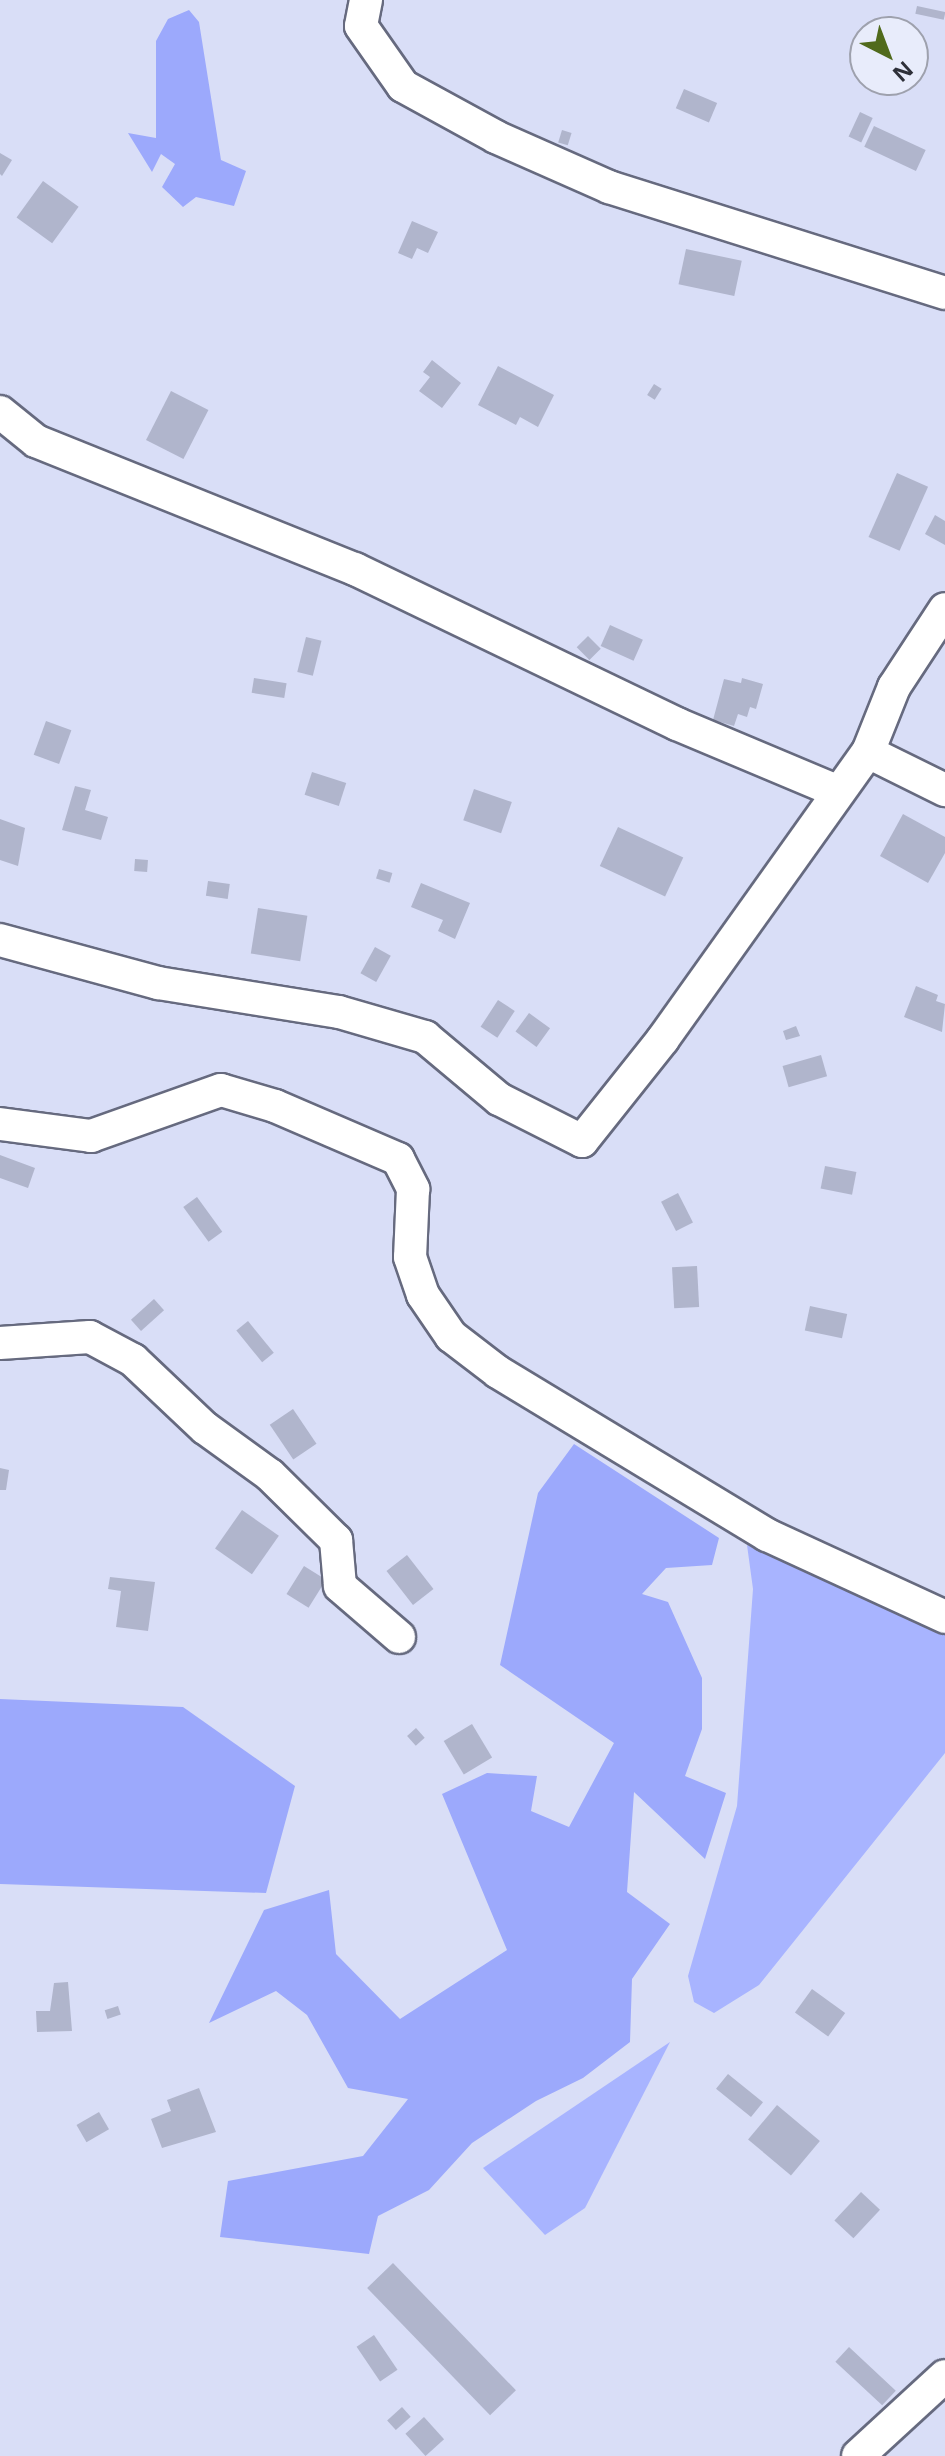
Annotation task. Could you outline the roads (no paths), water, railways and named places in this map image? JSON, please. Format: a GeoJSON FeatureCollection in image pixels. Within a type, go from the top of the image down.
{"type":"FeatureCollection","features":[{"type":"Feature","properties":{"kind":"street"},"geometry":{"type":"LineString","coordinates":[[366,0],[361,26],[403,86],[496,137],[609,187],[945,293]]}},
{"type":"Feature","properties":{"kind":"street"},"geometry":{"type":"LineString","coordinates":[[0,412],[36,441],[355,569],[677,724],[836,791]]}},
{"type":"Feature","properties":{"kind":"street"},"geometry":{"type":"LineString","coordinates":[[0,940],[158,983],[339,1012],[425,1037],[499,1099],[582,1141],[663,1039],[836,791],[868,752],[894,687],[945,609]]}},
{"type":"Feature","properties":{"kind":"street"},"geometry":{"type":"LineString","coordinates":[[868,752],[945,790]]}},
{"type":"Feature","properties":{"kind":"street"},"geometry":{"type":"LineString","coordinates":[[0,1124],[91,1136],[221,1090],[275,1106],[398,1159],[413,1189],[410,1257],[423,1295],[451,1336],[498,1372],[767,1535],[945,1617]]}},
{"type":"Feature","properties":{"kind":"street"},"geometry":{"type":"LineString","coordinates":[[0,1343],[90,1337],[133,1360],[205,1428],[270,1475],[336,1540],[340,1586],[399,1637]]}},
{"type":"Feature","properties":{"kind":"street"},"geometry":{"type":"LineString","coordinates":[[858,2456],[945,2376]]}}]}
